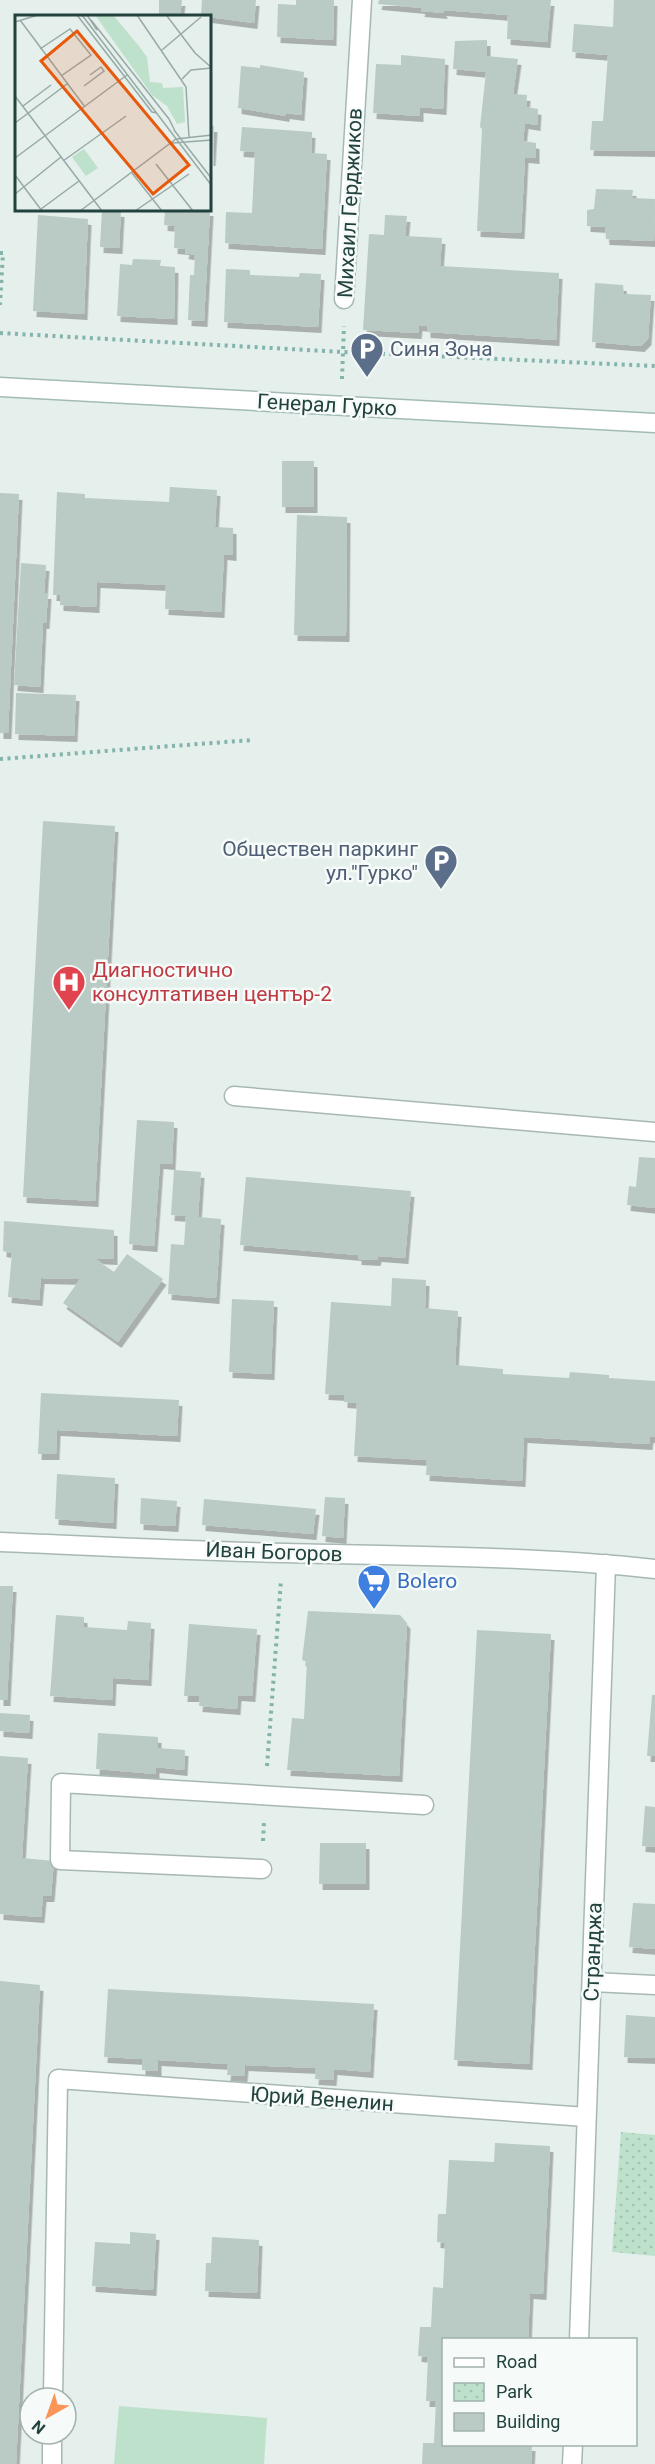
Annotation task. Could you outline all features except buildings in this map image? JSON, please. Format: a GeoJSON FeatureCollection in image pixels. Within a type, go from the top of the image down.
{"type":"FeatureCollection","features":[{"type":"Feature","properties":{"kind":"street","name":"Михаил Герджиков"},"geometry":{"type":"LineString","coordinates":[[344,299],[362,0]]}},
{"type":"Feature","properties":{"kind":"street","name":"Генерал Гурко"},"geometry":{"type":"LineString","coordinates":[[0,387],[655,423]]}},
{"type":"Feature","properties":{"kind":"street"},"geometry":{"type":"LineString","coordinates":[[234,1096],[655,1132]]}},
{"type":"Feature","properties":{"kind":"street","name":"Иван Богоров"},"geometry":{"type":"LineString","coordinates":[[0,1542],[284,1553],[440,1556],[606,1564],[655,1569]]}},
{"type":"Feature","properties":{"kind":"street","name":"Странджа"},"geometry":{"type":"LineString","coordinates":[[579,2338],[606,1564]]}},
{"type":"Feature","properties":{"kind":"street"},"geometry":{"type":"LineString","coordinates":[[262,1869],[60,1860],[61,1783],[424,1805]]}},
{"type":"Feature","properties":{"kind":"street"},"geometry":{"type":"LineString","coordinates":[[592,1982],[655,1985]]}},
{"type":"Feature","properties":{"kind":"street","name":"Юрий Венелин"},"geometry":{"type":"LineString","coordinates":[[53,2386],[58,2079],[586,2117]]}},
{"type":"Feature","properties":{"kind":"street"},"geometry":{"type":"LineString","coordinates":[[52,2446],[52,2464]]}},
{"type":"Feature","properties":{"kind":"street"},"geometry":{"type":"LineString","coordinates":[[572,2464],[573,2446]]}},
{"type":"Feature","properties":{"kind":"path"},"geometry":{"type":"LineString","coordinates":[[0,253],[3,253],[0,305]]}},
{"type":"Feature","properties":{"kind":"path","name":"Михаил Герджиков"},"geometry":{"type":"LineString","coordinates":[[341,406],[344,299]]}},
{"type":"Feature","properties":{"kind":"path"},"geometry":{"type":"LineString","coordinates":[[0,333],[655,366]]}},
{"type":"Feature","properties":{"kind":"path"},"geometry":{"type":"LineString","coordinates":[[0,759],[252,740]]}},
{"type":"Feature","properties":{"kind":"path"},"geometry":{"type":"LineString","coordinates":[[262,1869],[265,1796],[284,1553]]}},
{"type":"Feature","properties":{"kind":"green space"},"geometry":{"type":"Polygon","coordinates":[[[621,2132],[655,2135],[655,2256],[612,2252],[621,2132]]]}},
{"type":"Feature","properties":{"kind":"green space"},"geometry":{"type":"Polygon","coordinates":[[[119,2406],[267,2418],[264,2464],[114,2464],[119,2406]]]}},
{"type":"Feature","properties":{"kind":"place","name":"Синя Зона"},"geometry":{"type":"Point","coordinates":[367,378]}},
{"type":"Feature","properties":{"kind":"place","name":"Oбществен паркинг ул.''Гурко\""},"geometry":{"type":"Point","coordinates":[441,890]}},
{"type":"Feature","properties":{"kind":"place","name":"Диагностично консултативен център-2"},"geometry":{"type":"Point","coordinates":[69,1011]}},
{"type":"Feature","properties":{"kind":"place","name":"Bolero"},"geometry":{"type":"Point","coordinates":[374,1610]}}]}
